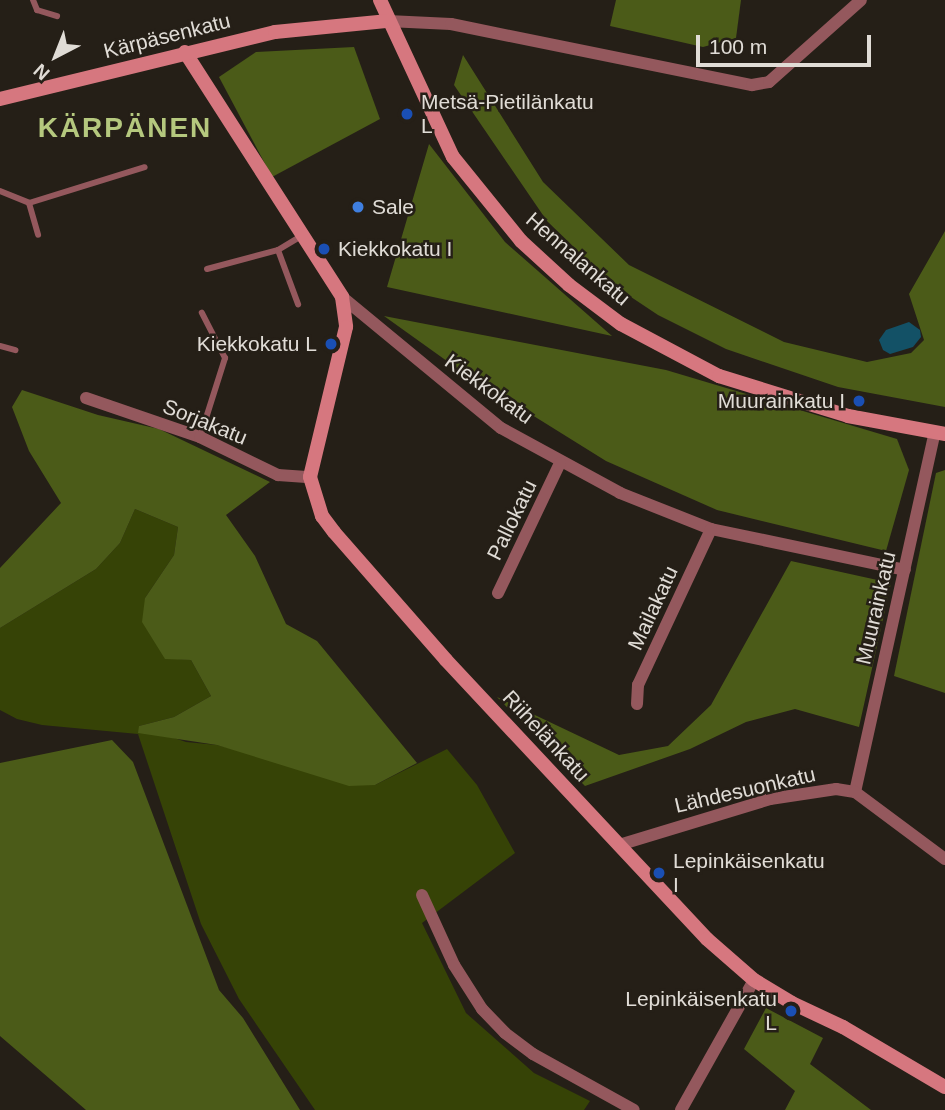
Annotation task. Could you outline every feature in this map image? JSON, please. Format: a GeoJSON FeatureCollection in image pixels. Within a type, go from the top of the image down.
{"type":"FeatureCollection","features":[{"type":"Feature","properties":{"kind":"street","name":"Hennalankatu"},"geometry":{"type":"LineString","coordinates":[[380,0],[453,158],[522,241],[621,324],[719,376],[774,396],[940,433]]}},
{"type":"Feature","properties":{"kind":"street"},"geometry":{"type":"LineString","coordinates":[[388,21],[451,24],[752,85],[769,82],[861,0]]}},
{"type":"Feature","properties":{"kind":"street","name":"Kärpäsenkatu"},"geometry":{"type":"LineString","coordinates":[[0,99],[275,32],[388,21]]}},
{"type":"Feature","properties":{"kind":"street","name":"Kiekkokatu"},"geometry":{"type":"LineString","coordinates":[[185,52],[342,297],[472,406],[560,463],[711,529],[905,570]]}},
{"type":"Feature","properties":{"kind":"street"},"geometry":{"type":"LineString","coordinates":[[310,477],[346,327],[342,297]]}},
{"type":"Feature","properties":{"kind":"street","name":"Sorjakatu"},"geometry":{"type":"LineString","coordinates":[[86,398],[200,437],[278,475],[310,477]]}},
{"type":"Feature","properties":{"kind":"street","name":"Muurainkatu"},"geometry":{"type":"LineString","coordinates":[[855,792],[905,570],[940,433]]}},
{"type":"Feature","properties":{"kind":"street","name":"Pallokatu"},"geometry":{"type":"LineString","coordinates":[[498,593],[560,463]]}},
{"type":"Feature","properties":{"kind":"street","name":"Riihelänkatu"},"geometry":{"type":"LineString","coordinates":[[310,477],[322,516],[334,533],[707,939],[754,980],[945,1087]]}},
{"type":"Feature","properties":{"kind":"street","name":"Mailakatu"},"geometry":{"type":"LineString","coordinates":[[636,704],[638,685],[711,529]]}},
{"type":"Feature","properties":{"kind":"street","name":"Lähdesuonkatu"},"geometry":{"type":"LineString","coordinates":[[620,845],[771,799],[814,790],[855,792]]}},
{"type":"Feature","properties":{"kind":"street"},"geometry":{"type":"LineString","coordinates":[[855,792],[945,859]]}},
{"type":"Feature","properties":{"kind":"street"},"geometry":{"type":"LineString","coordinates":[[422,895],[454,965],[482,1009],[505,1033],[533,1054],[634,1110]]}},
{"type":"Feature","properties":{"kind":"street"},"geometry":{"type":"LineString","coordinates":[[681,1110],[754,980]]}},
{"type":"Feature","properties":{"kind":"lane"},"geometry":{"type":"LineString","coordinates":[[33,0],[37,10],[57,16]]}},
{"type":"Feature","properties":{"kind":"lane"},"geometry":{"type":"LineString","coordinates":[[0,191],[29,202],[145,167]]}},
{"type":"Feature","properties":{"kind":"lane"},"geometry":{"type":"LineString","coordinates":[[29,202],[38,235]]}},
{"type":"Feature","properties":{"kind":"lane"},"geometry":{"type":"LineString","coordinates":[[207,269],[278,250],[303,235]]}},
{"type":"Feature","properties":{"kind":"lane"},"geometry":{"type":"LineString","coordinates":[[278,250],[298,304]]}},
{"type":"Feature","properties":{"kind":"lane"},"geometry":{"type":"LineString","coordinates":[[200,437],[225,358],[202,313]]}},
{"type":"Feature","properties":{"kind":"lane"},"geometry":{"type":"LineString","coordinates":[[0,346],[15,350]]}},
{"type":"Feature","properties":{"kind":"green space"},"geometry":{"type":"Polygon","coordinates":[[[616,0],[741,0],[736,38],[703,47],[610,26],[616,0]]]}},
{"type":"Feature","properties":{"kind":"green space"},"geometry":{"type":"Polygon","coordinates":[[[354,47],[380,119],[272,177],[219,77],[256,52],[354,47]]]}},
{"type":"Feature","properties":{"kind":"green space"},"geometry":{"type":"Polygon","coordinates":[[[463,55],[543,182],[629,265],[784,342],[867,362],[911,353],[924,340],[909,294],[945,231],[945,407],[838,387],[726,349],[658,315],[613,285],[547,221],[454,85],[463,55]]]}},
{"type":"Feature","properties":{"kind":"green space"},"geometry":{"type":"Polygon","coordinates":[[[429,144],[505,242],[612,336],[387,287],[429,144]]]}},
{"type":"Feature","properties":{"kind":"green space"},"geometry":{"type":"Polygon","coordinates":[[[384,316],[666,370],[897,439],[909,470],[886,551],[717,510],[606,461],[458,369],[384,316]]]}},
{"type":"Feature","properties":{"kind":"green space"},"geometry":{"type":"Polygon","coordinates":[[[22,390],[98,415],[159,429],[270,482],[226,515],[255,556],[286,624],[317,641],[417,763],[375,785],[349,786],[217,745],[138,733],[139,726],[174,717],[211,696],[191,660],[165,659],[142,622],[145,598],[174,555],[178,527],[135,509],[120,543],[96,569],[0,628],[0,568],[61,503],[29,451],[12,407],[22,390]]]}},
{"type":"Feature","properties":{"kind":"green space"},"geometry":{"type":"Polygon","coordinates":[[[945,470],[945,693],[894,676],[936,473],[945,470]]]}},
{"type":"Feature","properties":{"kind":"green space"},"geometry":{"type":"Polygon","coordinates":[[[135,509],[178,527],[174,555],[145,598],[165,658],[191,660],[211,696],[174,717],[139,726],[186,742],[217,745],[375,785],[447,749],[477,785],[515,853],[422,923],[466,1013],[534,1073],[590,1101],[584,1110],[315,1110],[239,999],[201,924],[138,734],[42,725],[17,719],[0,710],[0,628],[96,569],[120,543],[135,509]]]}},
{"type":"Feature","properties":{"kind":"green space"},"geometry":{"type":"Polygon","coordinates":[[[791,561],[891,583],[859,727],[795,709],[746,722],[690,749],[585,786],[497,697],[619,755],[668,746],[711,705],[791,561]]]}},
{"type":"Feature","properties":{"kind":"green space"},"geometry":{"type":"Polygon","coordinates":[[[112,740],[133,762],[219,990],[243,1018],[300,1110],[86,1110],[0,1036],[0,763],[112,740]]]}},
{"type":"Feature","properties":{"kind":"green space"},"geometry":{"type":"Polygon","coordinates":[[[766,1008],[823,1038],[810,1064],[871,1110],[785,1110],[795,1091],[744,1049],[766,1008]]]}},
{"type":"Feature","properties":{"kind":"water"},"geometry":{"type":"Polygon","coordinates":[[[909,322],[920,330],[921,337],[913,347],[890,354],[883,350],[879,340],[886,330],[909,322]]]}},
{"type":"Feature","properties":{"kind":"place","name":"Metsä-Pietilänkatu L"},"geometry":{"type":"Point","coordinates":[407,114]}},
{"type":"Feature","properties":{"kind":"place","name":"Sale"},"geometry":{"type":"Point","coordinates":[358,207]}},
{"type":"Feature","properties":{"kind":"place","name":"Kiekkokatu I"},"geometry":{"type":"Point","coordinates":[324,249]}},
{"type":"Feature","properties":{"kind":"place","name":"Kiekkokatu L"},"geometry":{"type":"Point","coordinates":[331,344]}},
{"type":"Feature","properties":{"kind":"place","name":"Muurainkatu I"},"geometry":{"type":"Point","coordinates":[859,401]}},
{"type":"Feature","properties":{"kind":"place","name":"Lepinkäisenkatu I"},"geometry":{"type":"Point","coordinates":[659,873]}},
{"type":"Feature","properties":{"kind":"place","name":"Lepinkäisenkatu L"},"geometry":{"type":"Point","coordinates":[791,1011]}},
{"type":"Feature","properties":{"kind":"district","name":"KÄRPÄNEN"},"geometry":{"type":"Point","coordinates":[125,128]}}]}
